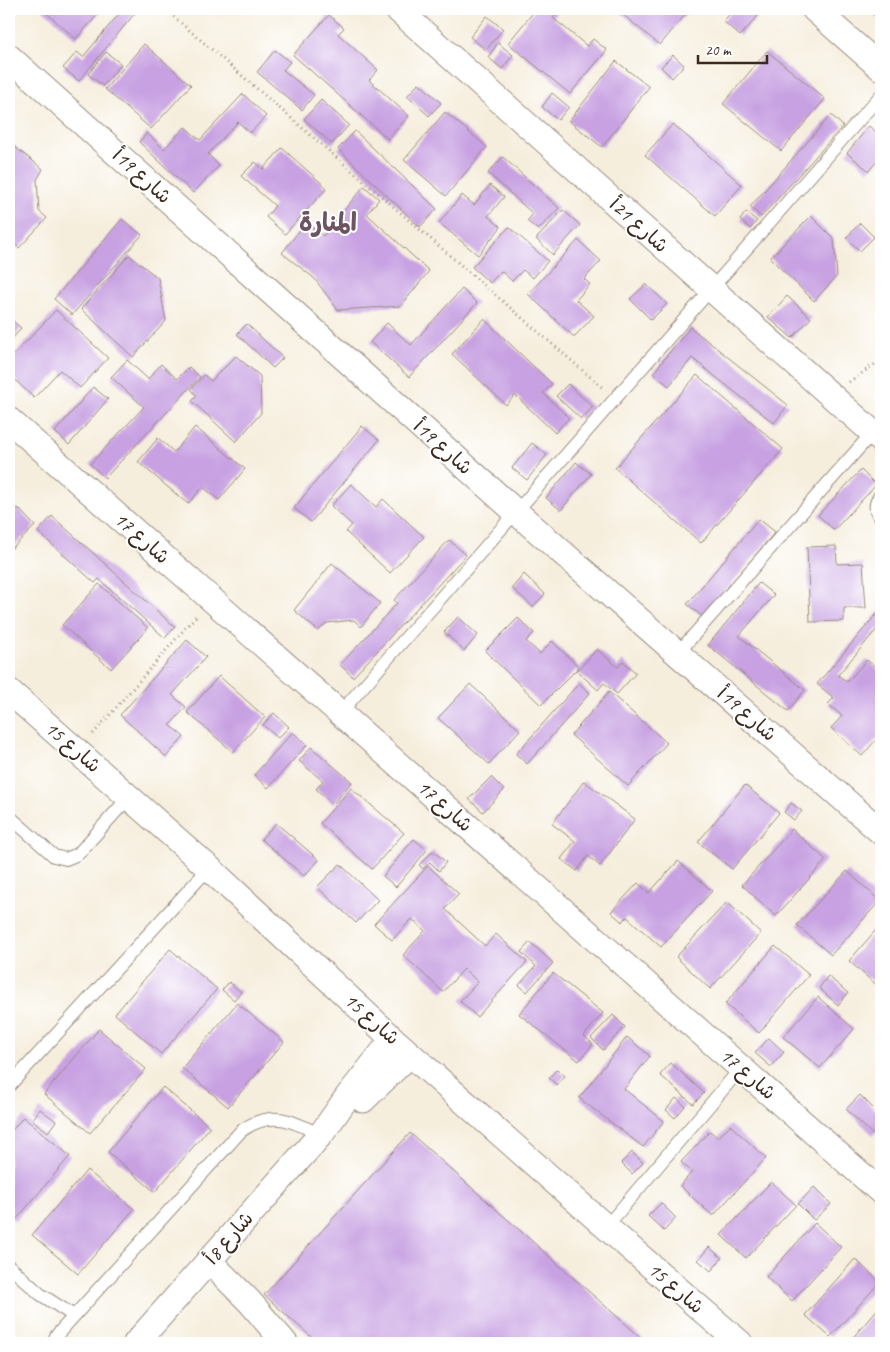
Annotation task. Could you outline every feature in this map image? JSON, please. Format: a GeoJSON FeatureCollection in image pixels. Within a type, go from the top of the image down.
{"type":"FeatureCollection","features":[{"type":"Feature","properties":{"kind":"street","name":"شارع 21أ"},"geometry":{"type":"LineString","coordinates":[[397,9],[877,436]]}},
{"type":"Feature","properties":{"kind":"street"},"geometry":{"type":"LineString","coordinates":[[814,9],[881,68]]}},
{"type":"Feature","properties":{"kind":"street","name":"شارع 19أ"},"geometry":{"type":"LineString","coordinates":[[9,56],[516,512],[881,832]]}},
{"type":"Feature","properties":{"kind":"street","name":"شارع 17"},"geometry":{"type":"LineString","coordinates":[[9,420],[881,1192]]}},
{"type":"Feature","properties":{"kind":"street","name":"شارع 15"},"geometry":{"type":"LineString","coordinates":[[9,691],[209,868],[402,1046],[606,1228],[740,1343]]}},
{"type":"Feature","properties":{"kind":"street","name":"شارع 8أ"},"geometry":{"type":"LineString","coordinates":[[136,1343],[321,1134],[357,1106],[402,1046]]}},
{"type":"Feature","properties":{"kind":"street"},"geometry":{"type":"LineString","coordinates":[[203,1268],[240,1311],[281,1340]]}},
{"type":"Feature","properties":{"kind":"lane"},"geometry":{"type":"LineString","coordinates":[[340,713],[881,95]]}},
{"type":"Feature","properties":{"kind":"lane"},"geometry":{"type":"LineString","coordinates":[[677,654],[877,436]]}},
{"type":"Feature","properties":{"kind":"lane"},"geometry":{"type":"LineString","coordinates":[[881,494],[877,499],[875,507],[881,518]]}},
{"type":"Feature","properties":{"kind":"lane"},"geometry":{"type":"LineString","coordinates":[[9,816],[54,856],[72,858],[78,854],[129,797]]}},
{"type":"Feature","properties":{"kind":"lane"},"geometry":{"type":"LineString","coordinates":[[9,1086],[209,868]]}},
{"type":"Feature","properties":{"kind":"lane"},"geometry":{"type":"LineString","coordinates":[[606,1228],[741,1068]]}},
{"type":"Feature","properties":{"kind":"lane"},"geometry":{"type":"LineString","coordinates":[[53,1343],[56,1336],[234,1139],[248,1126],[265,1120],[282,1119],[298,1123],[321,1134]]}},
{"type":"Feature","properties":{"kind":"lane"},"geometry":{"type":"LineString","coordinates":[[9,1266],[40,1294],[74,1316]]}},
{"type":"Feature","properties":{"kind":"path"},"geometry":{"type":"LineString","coordinates":[[166,10],[615,399]]}},
{"type":"Feature","properties":{"kind":"path"},"geometry":{"type":"LineString","coordinates":[[830,395],[881,360]]}},
{"type":"Feature","properties":{"kind":"path"},"geometry":{"type":"LineString","coordinates":[[78,751],[211,599]]}},
{"type":"Feature","properties":{"kind":"building"},"geometry":{"type":"Polygon","coordinates":[[[42,9],[103,9],[76,39],[42,9]]]}},
{"type":"Feature","properties":{"kind":"building"},"geometry":{"type":"Polygon","coordinates":[[[123,9],[129,9],[135,13],[79,81],[63,68],[77,52],[83,57],[123,9]]]}},
{"type":"Feature","properties":{"kind":"building"},"geometry":{"type":"Polygon","coordinates":[[[536,9],[560,9],[553,18],[587,46],[593,39],[607,50],[570,94],[508,43],[536,9]]]}},
{"type":"Feature","properties":{"kind":"building"},"geometry":{"type":"Polygon","coordinates":[[[616,9],[690,9],[660,45],[616,9]]]}},
{"type":"Feature","properties":{"kind":"building"},"geometry":{"type":"Polygon","coordinates":[[[735,9],[749,9],[758,16],[740,36],[723,21],[735,9]]]}},
{"type":"Feature","properties":{"kind":"building"},"geometry":{"type":"Polygon","coordinates":[[[868,9],[881,9],[881,21],[868,9]]]}},
{"type":"Feature","properties":{"kind":"building"},"geometry":{"type":"Polygon","coordinates":[[[329,15],[344,28],[338,34],[378,70],[369,80],[409,116],[388,139],[293,55],[329,15]]]}},
{"type":"Feature","properties":{"kind":"building"},"geometry":{"type":"Polygon","coordinates":[[[487,16],[503,29],[486,50],[470,37],[487,16]]]}},
{"type":"Feature","properties":{"kind":"building"},"geometry":{"type":"Polygon","coordinates":[[[498,43],[513,55],[502,69],[488,57],[498,43]]]}},
{"type":"Feature","properties":{"kind":"building"},"geometry":{"type":"Polygon","coordinates":[[[144,44],[191,85],[151,129],[105,89],[144,44]]]}},
{"type":"Feature","properties":{"kind":"building"},"geometry":{"type":"Polygon","coordinates":[[[275,50],[290,62],[283,70],[314,95],[302,110],[257,72],[275,50]]]}},
{"type":"Feature","properties":{"kind":"building"},"geometry":{"type":"Polygon","coordinates":[[[767,51],[825,99],[781,151],[723,104],[767,51]]]}},
{"type":"Feature","properties":{"kind":"building"},"geometry":{"type":"Polygon","coordinates":[[[106,52],[121,64],[103,86],[88,74],[106,52]]]}},
{"type":"Feature","properties":{"kind":"building"},"geometry":{"type":"Polygon","coordinates":[[[673,55],[684,65],[672,78],[661,67],[673,55]]]}},
{"type":"Feature","properties":{"kind":"building"},"geometry":{"type":"Polygon","coordinates":[[[616,61],[649,87],[602,147],[569,121],[616,61]]]}},
{"type":"Feature","properties":{"kind":"building"},"geometry":{"type":"Polygon","coordinates":[[[419,83],[441,103],[429,116],[407,96],[419,83]]]}},
{"type":"Feature","properties":{"kind":"building"},"geometry":{"type":"Polygon","coordinates":[[[552,93],[569,107],[558,120],[542,107],[552,93]]]}},
{"type":"Feature","properties":{"kind":"building"},"geometry":{"type":"Polygon","coordinates":[[[243,94],[266,116],[250,133],[238,122],[208,154],[219,166],[193,193],[139,142],[147,133],[164,149],[185,127],[200,140],[243,94]]]}},
{"type":"Feature","properties":{"kind":"building"},"geometry":{"type":"Polygon","coordinates":[[[321,100],[349,125],[332,144],[304,119],[321,100]]]}},
{"type":"Feature","properties":{"kind":"building"},"geometry":{"type":"Polygon","coordinates":[[[445,112],[487,147],[446,196],[404,160],[445,112]]]}},
{"type":"Feature","properties":{"kind":"building"},"geometry":{"type":"Polygon","coordinates":[[[831,115],[843,126],[761,217],[750,207],[831,115]]]}},
{"type":"Feature","properties":{"kind":"building"},"geometry":{"type":"Polygon","coordinates":[[[673,124],[742,185],[715,216],[645,155],[673,124]]]}},
{"type":"Feature","properties":{"kind":"building"},"geometry":{"type":"Polygon","coordinates":[[[869,126],[881,136],[881,156],[869,171],[847,153],[869,126]]]}},
{"type":"Feature","properties":{"kind":"building"},"geometry":{"type":"Polygon","coordinates":[[[355,131],[437,209],[420,227],[338,149],[355,131]]]}},
{"type":"Feature","properties":{"kind":"building"},"geometry":{"type":"Polygon","coordinates":[[[11,144],[43,169],[37,180],[39,211],[47,218],[19,248],[9,239],[9,147],[11,144]]]}},
{"type":"Feature","properties":{"kind":"building"},"geometry":{"type":"Polygon","coordinates":[[[282,148],[327,188],[285,234],[266,217],[275,206],[241,176],[255,162],[263,169],[282,148]]]}},
{"type":"Feature","properties":{"kind":"building"},"geometry":{"type":"Polygon","coordinates":[[[503,157],[559,208],[538,230],[527,221],[533,214],[488,173],[503,157]]]}},
{"type":"Feature","properties":{"kind":"building"},"geometry":{"type":"Polygon","coordinates":[[[490,185],[504,197],[488,216],[501,227],[478,255],[439,223],[462,195],[474,205],[490,185]]]}},
{"type":"Feature","properties":{"kind":"building"},"geometry":{"type":"Polygon","coordinates":[[[364,186],[379,199],[367,214],[429,271],[401,306],[338,310],[314,278],[282,253],[306,222],[323,236],[364,186]]]}},
{"type":"Feature","properties":{"kind":"building"},"geometry":{"type":"Polygon","coordinates":[[[563,210],[580,225],[553,255],[536,239],[563,210]]]}},
{"type":"Feature","properties":{"kind":"building"},"geometry":{"type":"Polygon","coordinates":[[[746,212],[757,221],[750,229],[740,220],[746,212]]]}},
{"type":"Feature","properties":{"kind":"building"},"geometry":{"type":"Polygon","coordinates":[[[811,216],[834,239],[837,276],[814,301],[770,258],[811,216]]]}},
{"type":"Feature","properties":{"kind":"building"},"geometry":{"type":"Polygon","coordinates":[[[122,219],[142,235],[72,315],[54,299],[122,219]]]}},
{"type":"Feature","properties":{"kind":"building"},"geometry":{"type":"Polygon","coordinates":[[[860,223],[874,237],[860,251],[846,238],[860,223]]]}},
{"type":"Feature","properties":{"kind":"building"},"geometry":{"type":"Polygon","coordinates":[[[509,227],[548,261],[533,278],[523,270],[512,281],[501,271],[490,283],[472,267],[509,227]]]}},
{"type":"Feature","properties":{"kind":"building"},"geometry":{"type":"Polygon","coordinates":[[[578,240],[601,261],[584,279],[590,284],[576,300],[594,316],[574,337],[528,294],[578,240]]]}},
{"type":"Feature","properties":{"kind":"building"},"geometry":{"type":"Polygon","coordinates":[[[129,255],[158,278],[166,321],[133,357],[81,309],[129,255]]]}},
{"type":"Feature","properties":{"kind":"building"},"geometry":{"type":"Polygon","coordinates":[[[646,284],[667,304],[651,320],[630,299],[646,284]]]}},
{"type":"Feature","properties":{"kind":"building"},"geometry":{"type":"Polygon","coordinates":[[[462,289],[477,303],[409,377],[370,342],[387,323],[411,345],[462,289]]]}},
{"type":"Feature","properties":{"kind":"building"},"geometry":{"type":"Polygon","coordinates":[[[787,296],[811,318],[792,338],[768,317],[787,296]]]}},
{"type":"Feature","properties":{"kind":"building"},"geometry":{"type":"Polygon","coordinates":[[[56,310],[108,358],[80,388],[60,370],[34,398],[9,374],[9,360],[56,310]]]}},
{"type":"Feature","properties":{"kind":"building"},"geometry":{"type":"Polygon","coordinates":[[[9,318],[21,328],[9,343],[9,318]]]}},
{"type":"Feature","properties":{"kind":"building"},"geometry":{"type":"Polygon","coordinates":[[[484,319],[552,384],[543,393],[569,418],[555,433],[515,395],[506,405],[452,354],[484,319]]]}},
{"type":"Feature","properties":{"kind":"building"},"geometry":{"type":"Polygon","coordinates":[[[247,324],[283,358],[273,368],[237,334],[247,324]]]}},
{"type":"Feature","properties":{"kind":"building"},"geometry":{"type":"Polygon","coordinates":[[[690,327],[788,405],[774,423],[692,358],[669,386],[653,373],[690,327]]]}},
{"type":"Feature","properties":{"kind":"building"},"geometry":{"type":"Polygon","coordinates":[[[236,356],[260,376],[261,413],[236,442],[192,401],[197,396],[191,389],[204,375],[211,381],[236,356]]]}},
{"type":"Feature","properties":{"kind":"building"},"geometry":{"type":"Polygon","coordinates":[[[127,360],[148,379],[161,364],[177,379],[189,367],[200,377],[105,478],[90,464],[144,407],[111,377],[127,360]]]}},
{"type":"Feature","properties":{"kind":"building"},"geometry":{"type":"Polygon","coordinates":[[[697,375],[783,449],[701,543],[615,468],[697,375]]]}},
{"type":"Feature","properties":{"kind":"building"},"geometry":{"type":"Polygon","coordinates":[[[568,384],[593,407],[581,419],[556,396],[568,384]]]}},
{"type":"Feature","properties":{"kind":"building"},"geometry":{"type":"Polygon","coordinates":[[[93,387],[108,399],[69,445],[55,432],[93,387]]]}},
{"type":"Feature","properties":{"kind":"building"},"geometry":{"type":"Polygon","coordinates":[[[362,426],[379,440],[311,522],[294,508],[362,426]]]}},
{"type":"Feature","properties":{"kind":"building"},"geometry":{"type":"Polygon","coordinates":[[[195,427],[245,469],[219,500],[203,487],[188,504],[138,462],[158,438],[174,452],[195,427]]]}},
{"type":"Feature","properties":{"kind":"building"},"geometry":{"type":"Polygon","coordinates":[[[532,443],[547,455],[527,480],[512,468],[532,443]]]}},
{"type":"Feature","properties":{"kind":"building"},"geometry":{"type":"Polygon","coordinates":[[[576,462],[591,474],[561,510],[546,498],[576,462]]]}},
{"type":"Feature","properties":{"kind":"building"},"geometry":{"type":"Polygon","coordinates":[[[861,470],[876,485],[834,530],[818,515],[861,470]]]}},
{"type":"Feature","properties":{"kind":"building"},"geometry":{"type":"Polygon","coordinates":[[[351,484],[376,507],[383,499],[424,537],[390,573],[346,532],[352,525],[331,506],[351,484]]]}},
{"type":"Feature","properties":{"kind":"building"},"geometry":{"type":"Polygon","coordinates":[[[18,508],[35,526],[9,551],[9,517],[18,508]]]}},
{"type":"Feature","properties":{"kind":"building"},"geometry":{"type":"Polygon","coordinates":[[[52,516],[175,627],[165,638],[99,579],[95,583],[38,532],[52,516]]]}},
{"type":"Feature","properties":{"kind":"building"},"geometry":{"type":"Polygon","coordinates":[[[759,519],[775,532],[703,617],[687,604],[759,519]]]}},
{"type":"Feature","properties":{"kind":"building"},"geometry":{"type":"Polygon","coordinates":[[[449,540],[466,555],[353,677],[340,665],[397,603],[394,600],[449,540]]]}},
{"type":"Feature","properties":{"kind":"building"},"geometry":{"type":"Polygon","coordinates":[[[836,546],[837,564],[863,563],[866,608],[844,608],[844,621],[810,622],[807,547],[836,546]]]}},
{"type":"Feature","properties":{"kind":"building"},"geometry":{"type":"Polygon","coordinates":[[[332,563],[380,603],[361,627],[354,620],[327,623],[318,631],[294,610],[332,563]]]}},
{"type":"Feature","properties":{"kind":"building"},"geometry":{"type":"Polygon","coordinates":[[[524,574],[545,594],[533,607],[512,588],[524,574]]]}},
{"type":"Feature","properties":{"kind":"building"},"geometry":{"type":"Polygon","coordinates":[[[759,583],[774,595],[739,636],[805,690],[788,711],[708,645],[759,583]]]}},
{"type":"Feature","properties":{"kind":"building"},"geometry":{"type":"Polygon","coordinates":[[[99,584],[148,628],[111,669],[62,625],[99,584]]]}},
{"type":"Feature","properties":{"kind":"building"},"geometry":{"type":"Polygon","coordinates":[[[881,609],[881,632],[878,628],[838,675],[847,682],[867,660],[881,672],[881,734],[862,756],[831,728],[842,716],[828,704],[834,698],[817,684],[881,609]]]}},
{"type":"Feature","properties":{"kind":"building"},"geometry":{"type":"Polygon","coordinates":[[[458,617],[478,635],[464,651],[444,632],[458,617]]]}},
{"type":"Feature","properties":{"kind":"building"},"geometry":{"type":"Polygon","coordinates":[[[518,618],[534,633],[526,641],[540,654],[552,641],[579,667],[541,705],[485,651],[518,618]]]}},
{"type":"Feature","properties":{"kind":"building"},"geometry":{"type":"Polygon","coordinates":[[[187,640],[206,657],[172,695],[186,707],[170,725],[184,737],[166,757],[120,715],[187,640]]]}},
{"type":"Feature","properties":{"kind":"building"},"geometry":{"type":"Polygon","coordinates":[[[597,649],[618,667],[623,661],[636,673],[617,694],[604,683],[598,690],[577,671],[597,649]]]}},
{"type":"Feature","properties":{"kind":"building"},"geometry":{"type":"Polygon","coordinates":[[[219,676],[265,717],[233,752],[187,712],[219,676]]]}},
{"type":"Feature","properties":{"kind":"building"},"geometry":{"type":"Polygon","coordinates":[[[579,683],[590,693],[527,764],[516,754],[579,683]]]}},
{"type":"Feature","properties":{"kind":"building"},"geometry":{"type":"Polygon","coordinates":[[[470,684],[520,730],[489,764],[438,718],[470,684]]]}},
{"type":"Feature","properties":{"kind":"building"},"geometry":{"type":"Polygon","coordinates":[[[609,692],[667,743],[628,786],[571,735],[609,692]]]}},
{"type":"Feature","properties":{"kind":"building"},"geometry":{"type":"Polygon","coordinates":[[[274,713],[289,727],[278,738],[263,725],[274,713]]]}},
{"type":"Feature","properties":{"kind":"building"},"geometry":{"type":"Polygon","coordinates":[[[293,732],[307,745],[268,788],[254,775],[293,732]]]}},
{"type":"Feature","properties":{"kind":"building"},"geometry":{"type":"Polygon","coordinates":[[[311,747],[352,782],[333,804],[316,789],[323,781],[299,761],[311,747]]]}},
{"type":"Feature","properties":{"kind":"building"},"geometry":{"type":"Polygon","coordinates":[[[491,777],[504,790],[483,812],[469,799],[491,777]]]}},
{"type":"Feature","properties":{"kind":"building"},"geometry":{"type":"Polygon","coordinates":[[[584,781],[635,819],[600,866],[588,856],[577,871],[561,859],[575,841],[552,824],[584,781]]]}},
{"type":"Feature","properties":{"kind":"building"},"geometry":{"type":"Polygon","coordinates":[[[745,785],[779,813],[732,869],[698,842],[745,785]]]}},
{"type":"Feature","properties":{"kind":"building"},"geometry":{"type":"Polygon","coordinates":[[[351,788],[404,833],[372,869],[320,823],[351,788]]]}},
{"type":"Feature","properties":{"kind":"building"},"geometry":{"type":"Polygon","coordinates":[[[791,803],[802,811],[794,820],[784,812],[791,803]]]}},
{"type":"Feature","properties":{"kind":"building"},"geometry":{"type":"Polygon","coordinates":[[[276,823],[319,860],[304,876],[261,839],[276,823]]]}},
{"type":"Feature","properties":{"kind":"building"},"geometry":{"type":"Polygon","coordinates":[[[792,829],[826,860],[776,916],[742,885],[792,829]]]}},
{"type":"Feature","properties":{"kind":"building"},"geometry":{"type":"Polygon","coordinates":[[[414,839],[427,850],[396,887],[383,876],[414,839]]]}},
{"type":"Feature","properties":{"kind":"building"},"geometry":{"type":"Polygon","coordinates":[[[433,851],[446,862],[439,871],[430,862],[423,869],[419,865],[433,851]]]}},
{"type":"Feature","properties":{"kind":"building"},"geometry":{"type":"Polygon","coordinates":[[[678,861],[712,891],[661,947],[627,917],[622,922],[611,912],[638,883],[649,893],[678,861]]]}},
{"type":"Feature","properties":{"kind":"building"},"geometry":{"type":"Polygon","coordinates":[[[340,864],[378,900],[356,923],[317,887],[340,864]]]}},
{"type":"Feature","properties":{"kind":"building"},"geometry":{"type":"Polygon","coordinates":[[[428,866],[459,894],[445,909],[485,946],[496,934],[527,962],[477,1017],[460,1001],[478,982],[464,969],[443,992],[403,955],[425,931],[412,919],[392,940],[374,924],[428,866]]]}},
{"type":"Feature","properties":{"kind":"building"},"geometry":{"type":"Polygon","coordinates":[[[847,871],[880,901],[831,955],[797,925],[847,871]]]}},
{"type":"Feature","properties":{"kind":"building"},"geometry":{"type":"Polygon","coordinates":[[[727,902],[761,933],[710,989],[676,957],[727,902]]]}},
{"type":"Feature","properties":{"kind":"building"},"geometry":{"type":"Polygon","coordinates":[[[881,924],[881,989],[849,961],[881,924]]]}},
{"type":"Feature","properties":{"kind":"building"},"geometry":{"type":"Polygon","coordinates":[[[530,942],[553,963],[527,992],[519,985],[536,966],[521,952],[530,942]]]}},
{"type":"Feature","properties":{"kind":"building"},"geometry":{"type":"Polygon","coordinates":[[[775,946],[809,975],[759,1033],[725,1004],[775,946]]]}},
{"type":"Feature","properties":{"kind":"building"},"geometry":{"type":"Polygon","coordinates":[[[170,949],[217,989],[161,1054],[115,1014],[170,949]]]}},
{"type":"Feature","properties":{"kind":"building"},"geometry":{"type":"Polygon","coordinates":[[[553,973],[603,1013],[584,1036],[593,1044],[579,1061],[519,1014],[553,973]]]}},
{"type":"Feature","properties":{"kind":"building"},"geometry":{"type":"Polygon","coordinates":[[[828,976],[848,993],[838,1005],[819,988],[828,976]]]}},
{"type":"Feature","properties":{"kind":"building"},"geometry":{"type":"Polygon","coordinates":[[[229,982],[241,992],[234,1000],[222,990],[229,982]]]}},
{"type":"Feature","properties":{"kind":"building"},"geometry":{"type":"Polygon","coordinates":[[[818,997],[854,1029],[820,1068],[783,1037],[818,997]]]}},
{"type":"Feature","properties":{"kind":"building"},"geometry":{"type":"Polygon","coordinates":[[[237,1003],[284,1042],[228,1107],[182,1068],[237,1003]]]}},
{"type":"Feature","properties":{"kind":"building"},"geometry":{"type":"Polygon","coordinates":[[[613,1015],[625,1027],[603,1050],[591,1038],[613,1015]]]}},
{"type":"Feature","properties":{"kind":"building"},"geometry":{"type":"Polygon","coordinates":[[[99,1029],[146,1069],[90,1133],[44,1094],[99,1029]]]}},
{"type":"Feature","properties":{"kind":"building"},"geometry":{"type":"Polygon","coordinates":[[[627,1037],[650,1056],[624,1089],[664,1121],[643,1147],[579,1098],[627,1037]]]}},
{"type":"Feature","properties":{"kind":"building"},"geometry":{"type":"Polygon","coordinates":[[[769,1038],[784,1052],[771,1067],[755,1053],[769,1038]]]}},
{"type":"Feature","properties":{"kind":"building"},"geometry":{"type":"Polygon","coordinates":[[[671,1063],[704,1093],[693,1104],[660,1075],[671,1063]]]}},
{"type":"Feature","properties":{"kind":"building"},"geometry":{"type":"Polygon","coordinates":[[[557,1069],[565,1076],[557,1085],[549,1078],[557,1069]]]}},
{"type":"Feature","properties":{"kind":"building"},"geometry":{"type":"Polygon","coordinates":[[[163,1087],[210,1127],[155,1192],[108,1152],[163,1087]]]}},
{"type":"Feature","properties":{"kind":"building"},"geometry":{"type":"Polygon","coordinates":[[[860,1095],[881,1116],[881,1127],[873,1135],[846,1109],[860,1095]]]}},
{"type":"Feature","properties":{"kind":"building"},"geometry":{"type":"Polygon","coordinates":[[[676,1098],[685,1106],[675,1118],[666,1110],[676,1098]]]}},
{"type":"Feature","properties":{"kind":"building"},"geometry":{"type":"Polygon","coordinates":[[[40,1109],[56,1121],[48,1132],[32,1120],[40,1109]]]}},
{"type":"Feature","properties":{"kind":"building"},"geometry":{"type":"Polygon","coordinates":[[[23,1117],[70,1156],[15,1221],[9,1216],[9,1134],[23,1117]]]}},
{"type":"Feature","properties":{"kind":"building"},"geometry":{"type":"Polygon","coordinates":[[[730,1125],[766,1158],[713,1216],[680,1186],[692,1172],[681,1162],[710,1131],[718,1138],[730,1125]]]}},
{"type":"Feature","properties":{"kind":"building"},"geometry":{"type":"Polygon","coordinates":[[[410,1133],[647,1343],[318,1343],[264,1295],[410,1133]]]}},
{"type":"Feature","properties":{"kind":"building"},"geometry":{"type":"Polygon","coordinates":[[[632,1152],[643,1163],[632,1174],[621,1163],[632,1152]]]}},
{"type":"Feature","properties":{"kind":"building"},"geometry":{"type":"Polygon","coordinates":[[[87,1170],[134,1209],[78,1274],[32,1235],[87,1170]]]}},
{"type":"Feature","properties":{"kind":"building"},"geometry":{"type":"Polygon","coordinates":[[[771,1182],[796,1205],[746,1258],[721,1235],[771,1182]]]}},
{"type":"Feature","properties":{"kind":"building"},"geometry":{"type":"Polygon","coordinates":[[[814,1187],[831,1204],[814,1220],[798,1204],[814,1187]]]}},
{"type":"Feature","properties":{"kind":"building"},"geometry":{"type":"Polygon","coordinates":[[[661,1203],[676,1218],[664,1231],[648,1216],[661,1203]]]}},
{"type":"Feature","properties":{"kind":"building"},"geometry":{"type":"Polygon","coordinates":[[[815,1223],[841,1247],[792,1301],[766,1277],[815,1223]]]}},
{"type":"Feature","properties":{"kind":"building"},"geometry":{"type":"Polygon","coordinates":[[[709,1247],[722,1258],[711,1271],[698,1260],[709,1247]]]}},
{"type":"Feature","properties":{"kind":"building"},"geometry":{"type":"Polygon","coordinates":[[[855,1259],[880,1282],[830,1337],[805,1315],[855,1259]]]}},
{"type":"Feature","properties":{"kind":"building"},"geometry":{"type":"Polygon","coordinates":[[[881,1305],[881,1343],[848,1343],[881,1305]]]}},
{"type":"Feature","properties":{"kind":"district","name":"المنارة"},"geometry":{"type":"Point","coordinates":[328,223]}}]}
